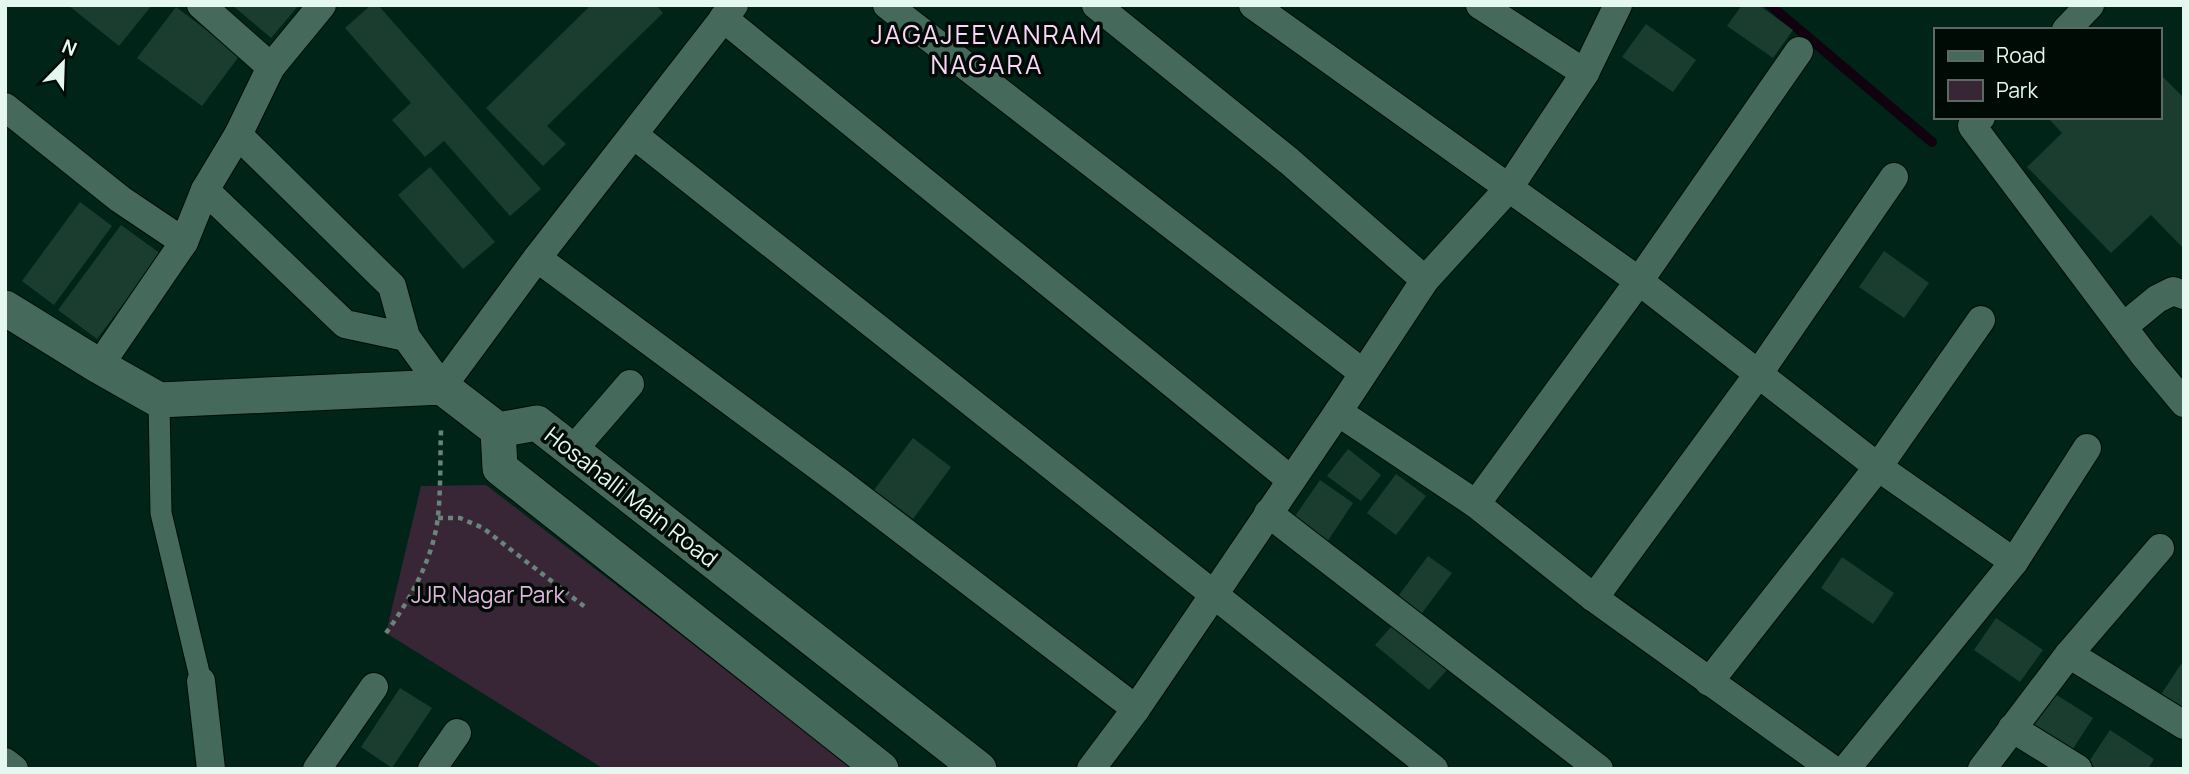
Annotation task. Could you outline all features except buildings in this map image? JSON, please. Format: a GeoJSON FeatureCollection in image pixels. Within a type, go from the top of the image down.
{"type":"FeatureCollection","features":[{"type":"Feature","properties":{"kind":"street"},"geometry":{"type":"LineString","coordinates":[[201,5],[271,66]]}},
{"type":"Feature","properties":{"kind":"street"},"geometry":{"type":"LineString","coordinates":[[99,366],[184,242],[205,190],[238,135],[271,66],[322,5]]}},
{"type":"Feature","properties":{"kind":"street"},"geometry":{"type":"LineString","coordinates":[[887,5],[1363,373]]}},
{"type":"Feature","properties":{"kind":"street"},"geometry":{"type":"LineString","coordinates":[[1096,5],[1289,161],[1425,280]]}},
{"type":"Feature","properties":{"kind":"street"},"geometry":{"type":"LineString","coordinates":[[1253,5],[1639,281],[1878,467],[2014,562]]}},
{"type":"Feature","properties":{"kind":"street"},"geometry":{"type":"LineString","coordinates":[[1480,5],[1585,73]]}},
{"type":"Feature","properties":{"kind":"street"},"geometry":{"type":"LineString","coordinates":[[1091,769],[1136,709],[1425,280],[1508,189],[1585,73],[1618,5]]}},
{"type":"Feature","properties":{"kind":"street"},"geometry":{"type":"LineString","coordinates":[[2068,28],[2090,5]]}},
{"type":"Feature","properties":{"kind":"street"},"geometry":{"type":"LineString","coordinates":[[442,387],[537,258],[729,12],[1291,480]]}},
{"type":"Feature","properties":{"kind":"street"},"geometry":{"type":"LineString","coordinates":[[1476,504],[1639,281],[1799,51]]}},
{"type":"Feature","properties":{"kind":"street"},"geometry":{"type":"LineString","coordinates":[[5,107],[120,199],[184,242]]}},
{"type":"Feature","properties":{"kind":"street"},"geometry":{"type":"LineString","coordinates":[[1979,119],[1972,127],[2123,327],[2179,386]]}},
{"type":"Feature","properties":{"kind":"street"},"geometry":{"type":"LineString","coordinates":[[238,135],[392,286],[406,337],[442,387],[498,430],[500,468],[881,769]]}},
{"type":"Feature","properties":{"kind":"street"},"geometry":{"type":"LineString","coordinates":[[634,135],[1434,769]]}},
{"type":"Feature","properties":{"kind":"street"},"geometry":{"type":"LineString","coordinates":[[1594,598],[1759,373],[1894,177]]}},
{"type":"Feature","properties":{"kind":"street"},"geometry":{"type":"LineString","coordinates":[[205,190],[345,324],[406,337]]}},
{"type":"Feature","properties":{"kind":"street"},"geometry":{"type":"LineString","coordinates":[[537,258],[849,489],[1136,709]]}},
{"type":"Feature","properties":{"kind":"street"},"geometry":{"type":"LineString","coordinates":[[2123,327],[2165,295],[2173,291],[2184,295]]}},
{"type":"Feature","properties":{"kind":"street"},"geometry":{"type":"LineString","coordinates":[[5,308],[159,400],[442,387]]}},
{"type":"Feature","properties":{"kind":"street"},"geometry":{"type":"LineString","coordinates":[[1709,682],[1878,467],[1981,320]]}},
{"type":"Feature","properties":{"kind":"street"},"geometry":{"type":"LineString","coordinates":[[572,451],[630,384]]}},
{"type":"Feature","properties":{"kind":"street"},"geometry":{"type":"LineString","coordinates":[[159,400],[162,513],[201,681],[211,769]]}},
{"type":"Feature","properties":{"kind":"street"},"geometry":{"type":"LineString","coordinates":[[1338,412],[1476,504],[1594,598],[1832,769]]}},
{"type":"Feature","properties":{"kind":"street","name":"Hosahalli Main Road"},"geometry":{"type":"LineString","coordinates":[[498,430],[537,423],[965,765]]}},
{"type":"Feature","properties":{"kind":"street"},"geometry":{"type":"LineString","coordinates":[[1846,769],[2014,562],[2087,448]]}},
{"type":"Feature","properties":{"kind":"street"},"geometry":{"type":"LineString","coordinates":[[1268,513],[1598,769]]}},
{"type":"Feature","properties":{"kind":"street"},"geometry":{"type":"LineString","coordinates":[[1982,769],[2069,654],[2160,548]]}},
{"type":"Feature","properties":{"kind":"street"},"geometry":{"type":"LineString","coordinates":[[2069,654],[2184,725]]}},
{"type":"Feature","properties":{"kind":"street"},"geometry":{"type":"LineString","coordinates":[[317,769],[374,687]]}},
{"type":"Feature","properties":{"kind":"street"},"geometry":{"type":"LineString","coordinates":[[2012,728],[2078,769]]}},
{"type":"Feature","properties":{"kind":"street"},"geometry":{"type":"LineString","coordinates":[[432,769],[457,733]]}},
{"type":"Feature","properties":{"kind":"street"},"geometry":{"type":"LineString","coordinates":[[5,762],[14,769]]}},
{"type":"Feature","properties":{"kind":"path"},"geometry":{"type":"LineString","coordinates":[[386,633],[403,610],[423,571],[438,518],[442,387]]}},
{"type":"Feature","properties":{"kind":"path"},"geometry":{"type":"LineString","coordinates":[[438,518],[460,518],[483,528],[585,607]]}},
{"type":"Feature","properties":{"kind":"green space","name":"JJR Nagar Park"},"geometry":{"type":"Polygon","coordinates":[[[486,485],[856,769],[604,769],[386,633],[421,486],[486,485]]]}},
{"type":"Feature","properties":{"kind":"waterway"},"geometry":{"type":"LineString","coordinates":[[1770,5],[1932,142]]}},
{"type":"Feature","properties":{"kind":"district","name":"JAGAJEEVANRAM NAGARA"},"geometry":{"type":"Point","coordinates":[987,50]}}]}
